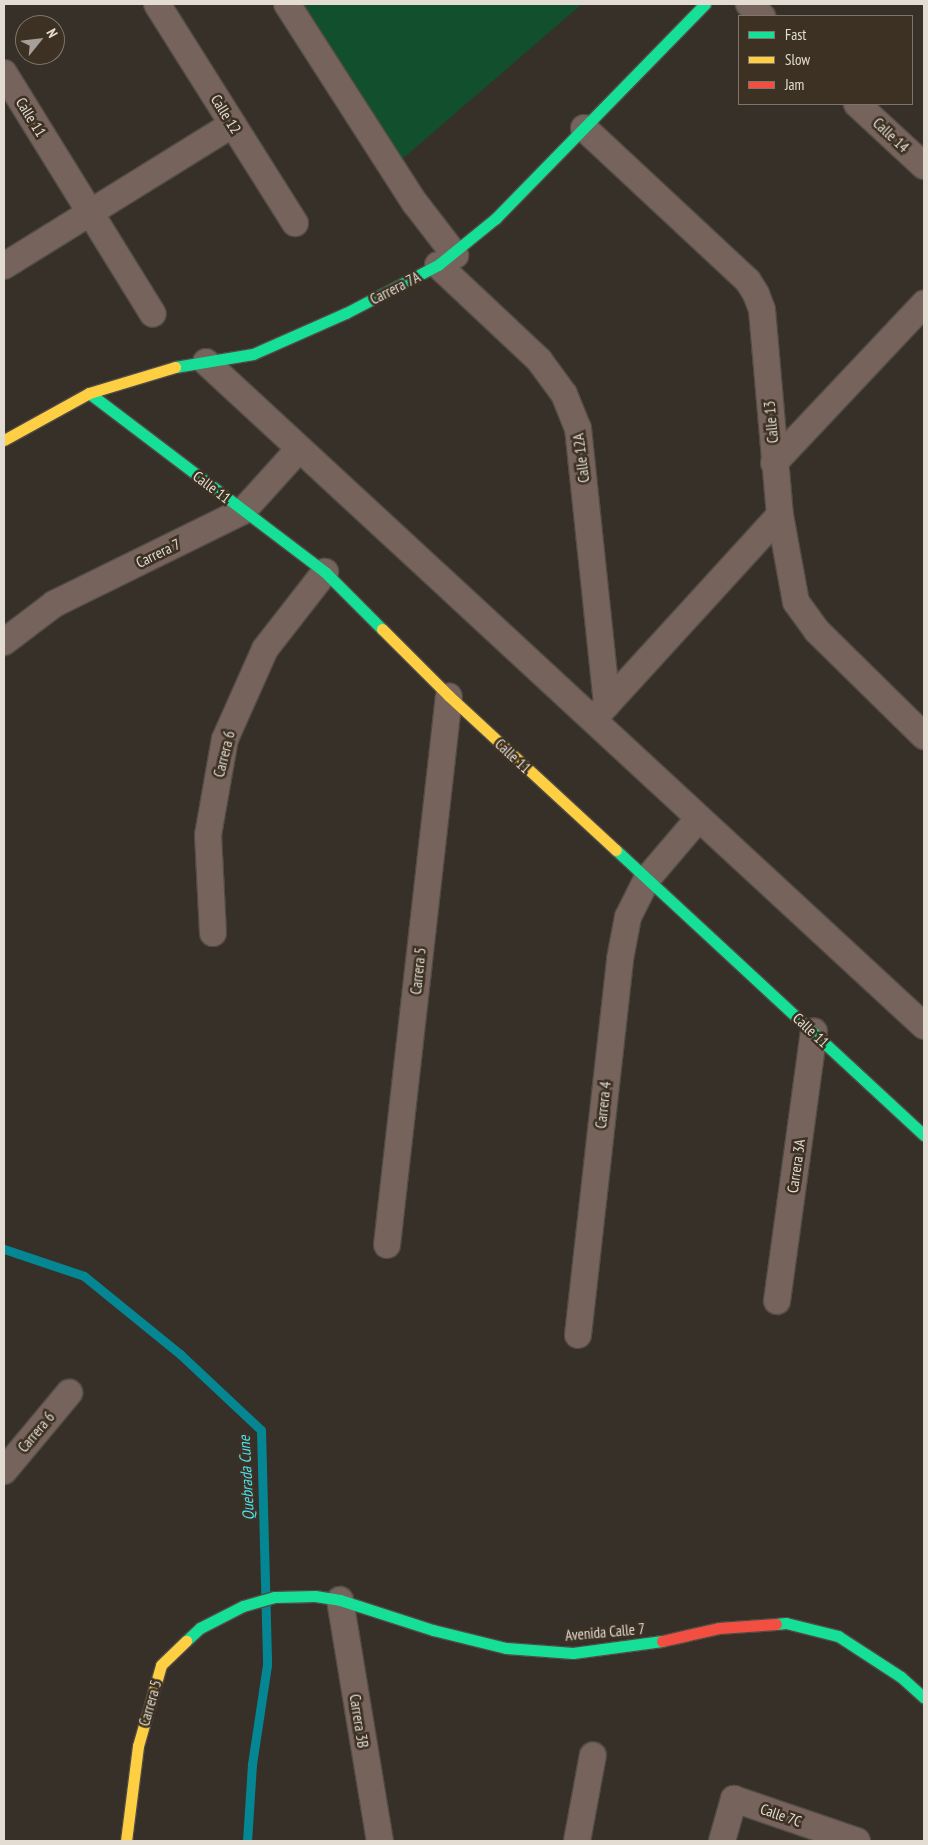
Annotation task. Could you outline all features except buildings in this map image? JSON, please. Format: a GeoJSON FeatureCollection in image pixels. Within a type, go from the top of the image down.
{"type":"FeatureCollection","features":[{"type":"Feature","properties":{"kind":"street","name":"Calle 12"},"geometry":{"type":"LineString","coordinates":[[157,4],[295,224]]}},
{"type":"Feature","properties":{"kind":"street","name":"Calle 12A"},"geometry":{"type":"LineString","coordinates":[[288,4],[415,203],[447,260],[539,360],[564,394],[578,428],[600,712]]}},
{"type":"Feature","properties":{"kind":"street","name":"Carrera 7A"},"geometry":{"type":"LineString","coordinates":[[4,440],[89,393],[166,368],[253,354],[346,313],[447,260],[496,218],[704,4]]}},
{"type":"Feature","properties":{"kind":"street"},"geometry":{"type":"LineString","coordinates":[[749,4],[761,15]]}},
{"type":"Feature","properties":{"kind":"street","name":"Calle 11"},"geometry":{"type":"LineString","coordinates":[[4,73],[153,314]]}},
{"type":"Feature","properties":{"kind":"street","name":"Calle 14"},"geometry":{"type":"LineString","coordinates":[[858,105],[924,166]]}},
{"type":"Feature","properties":{"kind":"street"},"geometry":{"type":"LineString","coordinates":[[4,266],[91,214],[233,124]]}},
{"type":"Feature","properties":{"kind":"street","name":"Calle 13"},"geometry":{"type":"LineString","coordinates":[[584,128],[748,281],[756,294],[762,310],[780,515],[796,602],[804,616],[924,736]]}},
{"type":"Feature","properties":{"kind":"street"},"geometry":{"type":"LineString","coordinates":[[774,463],[924,304]]}},
{"type":"Feature","properties":{"kind":"street"},"geometry":{"type":"LineString","coordinates":[[206,362],[299,449],[600,712],[699,818],[924,1026]]}},
{"type":"Feature","properties":{"kind":"street","name":"Calle 11"},"geometry":{"type":"LineString","coordinates":[[89,393],[325,572],[449,696],[924,1135]]}},
{"type":"Feature","properties":{"kind":"street","name":"Carrera 7"},"geometry":{"type":"LineString","coordinates":[[4,642],[54,604],[243,511],[299,449]]}},
{"type":"Feature","properties":{"kind":"street"},"geometry":{"type":"LineString","coordinates":[[600,712],[780,515]]}},
{"type":"Feature","properties":{"kind":"street","name":"Carrera 6"},"geometry":{"type":"LineString","coordinates":[[213,933],[208,835],[225,739],[265,649],[325,572]]}},
{"type":"Feature","properties":{"kind":"street","name":"Carrera 5"},"geometry":{"type":"LineString","coordinates":[[387,1245],[449,696]]}},
{"type":"Feature","properties":{"kind":"street","name":"Carrera 4"},"geometry":{"type":"LineString","coordinates":[[578,1335],[620,959],[628,917],[647,879],[699,818]]}},
{"type":"Feature","properties":{"kind":"street","name":"Carrera 3A"},"geometry":{"type":"LineString","coordinates":[[777,1301],[814,1032]]}},
{"type":"Feature","properties":{"kind":"street","name":"Carrera 6"},"geometry":{"type":"LineString","coordinates":[[4,1471],[68,1393]]}},
{"type":"Feature","properties":{"kind":"street","name":"Avenida Calle 7"},"geometry":{"type":"LineString","coordinates":[[242,1606],[275,1597],[328,1598],[433,1630],[506,1648],[573,1653],[642,1646],[719,1628],[786,1623],[838,1636],[901,1677],[924,1698]]}},
{"type":"Feature","properties":{"kind":"street","name":"Carrera 3B"},"geometry":{"type":"LineString","coordinates":[[328,1598],[380,1841]]}},
{"type":"Feature","properties":{"kind":"street","name":"Carrera 5"},"geometry":{"type":"LineString","coordinates":[[126,1841],[138,1746],[161,1665],[200,1628],[242,1606]]}},
{"type":"Feature","properties":{"kind":"street"},"geometry":{"type":"LineString","coordinates":[[577,1841],[593,1755]]}},
{"type":"Feature","properties":{"kind":"street","name":"Calle 7C"},"geometry":{"type":"LineString","coordinates":[[722,1841],[734,1799],[857,1841]]}},
{"type":"Feature","properties":{"kind":"green space"},"geometry":{"type":"Polygon","coordinates":[[[293,4],[582,4],[393,167],[293,4]]]}},
{"type":"Feature","properties":{"kind":"waterway","name":"Quebrada Cune"},"geometry":{"type":"LineString","coordinates":[[4,1249],[84,1276],[180,1354],[261,1430],[267,1665],[252,1764],[247,1841]]}},
{"type":"Feature","properties":{"kind":"traffic: fast"},"geometry":{"type":"LineString","coordinates":[[175,367],[253,354],[346,313],[438,265],[496,218],[705,4]]}},
{"type":"Feature","properties":{"kind":"traffic: fast"},"geometry":{"type":"LineString","coordinates":[[89,393],[325,572],[382,629]]}},
{"type":"Feature","properties":{"kind":"traffic: fast"},"geometry":{"type":"LineString","coordinates":[[616,850],[924,1135]]}},
{"type":"Feature","properties":{"kind":"traffic: fast"},"geometry":{"type":"LineString","coordinates":[[186,1641],[200,1628],[243,1606],[275,1597],[315,1596],[340,1600],[433,1630],[506,1648],[573,1653],[662,1641]]}},
{"type":"Feature","properties":{"kind":"traffic: fast"},"geometry":{"type":"LineString","coordinates":[[776,1624],[786,1623],[838,1636],[901,1677],[924,1698]]}},
{"type":"Feature","properties":{"kind":"traffic: slow"},"geometry":{"type":"LineString","coordinates":[[4,440],[89,393],[175,367]]}},
{"type":"Feature","properties":{"kind":"traffic: slow"},"geometry":{"type":"LineString","coordinates":[[382,629],[449,696],[616,850]]}},
{"type":"Feature","properties":{"kind":"traffic: slow"},"geometry":{"type":"LineString","coordinates":[[126,1841],[138,1746],[161,1665],[186,1641]]}},
{"type":"Feature","properties":{"kind":"traffic: jam"},"geometry":{"type":"LineString","coordinates":[[662,1641],[719,1628],[776,1624]]}}]}
